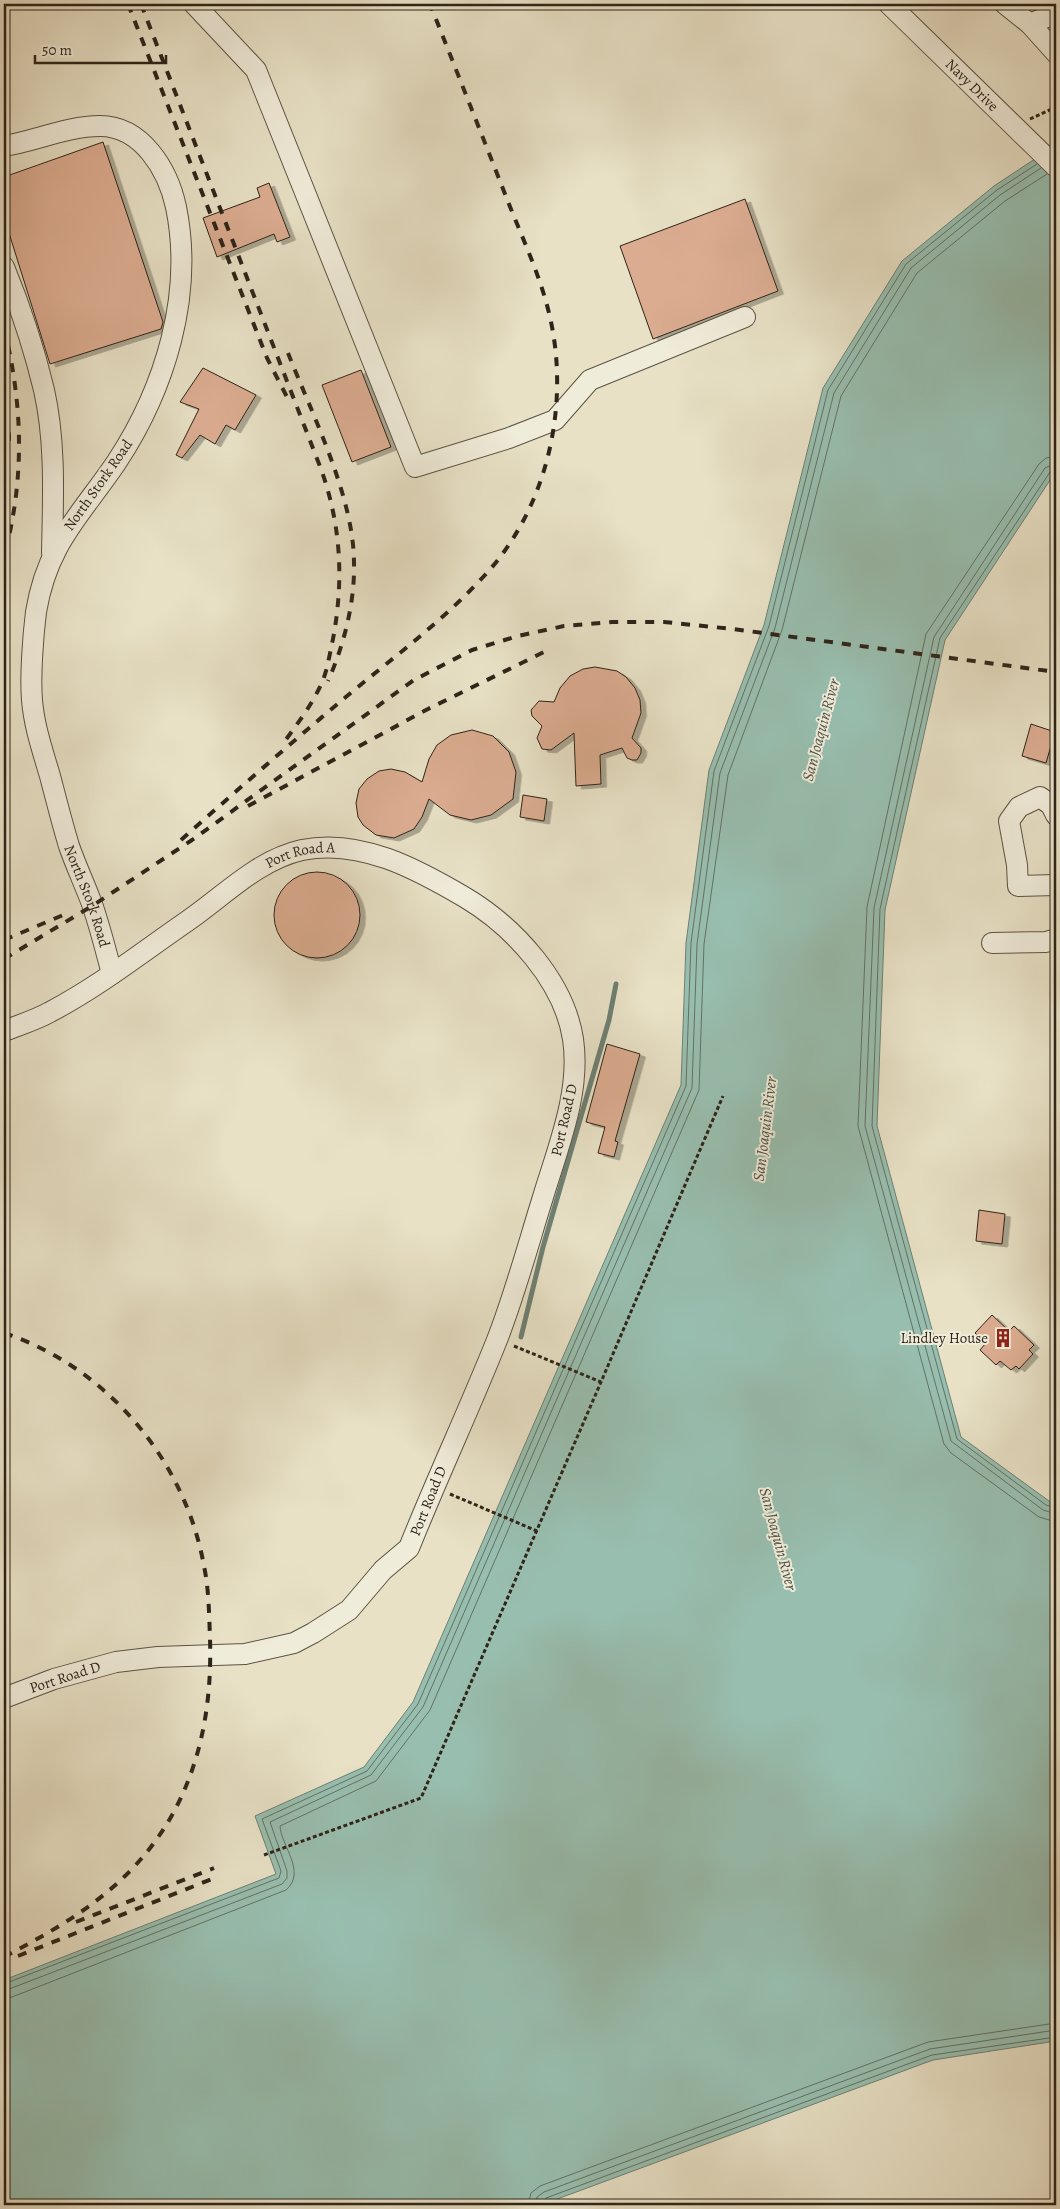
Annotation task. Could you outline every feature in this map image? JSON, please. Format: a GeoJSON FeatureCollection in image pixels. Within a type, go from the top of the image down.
{"type":"FeatureCollection","features":[{"type":"Feature","properties":{"kind":"street"},"geometry":{"type":"LineString","coordinates":[[194,4],[256,70],[414,468],[509,438],[555,420],[590,380],[745,317]]}},
{"type":"Feature","properties":{"kind":"street","name":"Navy Drive"},"geometry":{"type":"LineString","coordinates":[[889,4],[1056,167]]}},
{"type":"Feature","properties":{"kind":"street"},"geometry":{"type":"LineString","coordinates":[[1005,4],[1030,24],[1056,54]]}},
{"type":"Feature","properties":{"kind":"street"},"geometry":{"type":"LineString","coordinates":[[1030,24],[1056,13]]}},
{"type":"Feature","properties":{"kind":"street","name":"North Stork Road"},"geometry":{"type":"LineString","coordinates":[[4,146],[84,128],[103,126],[122,130],[138,138],[154,156],[165,174],[175,201],[181,232],[183,263],[179,300],[173,333],[162,370],[134,432],[116,463],[76,516],[58,544],[46,573],[36,613],[32,702],[40,739],[70,846],[92,906],[112,974]]}},
{"type":"Feature","properties":{"kind":"street"},"geometry":{"type":"LineString","coordinates":[[4,267],[18,301],[44,391],[52,456],[52,558]]}},
{"type":"Feature","properties":{"kind":"street"},"geometry":{"type":"LineString","coordinates":[[1056,815],[1051,805],[1040,797],[1018,807],[1009,821],[1017,865],[1018,886],[1056,885]]}},
{"type":"Feature","properties":{"kind":"street","name":"Port Road A"},"geometry":{"type":"LineString","coordinates":[[4,1031],[49,1013],[112,974],[270,862],[302,850],[330,846],[346,848],[388,860],[434,879],[500,922],[524,945],[542,969],[564,1007],[570,1027]]}},
{"type":"Feature","properties":{"kind":"street"},"geometry":{"type":"LineString","coordinates":[[992,943],[1046,942],[1056,939]]}},
{"type":"Feature","properties":{"kind":"street","name":"Port Road D"},"geometry":{"type":"LineString","coordinates":[[4,1698],[54,1679],[116,1662],[158,1657],[245,1654],[278,1648],[313,1633],[348,1610],[383,1570],[409,1548],[433,1487],[497,1339],[560,1140],[574,1073],[570,1027]]}},
{"type":"Feature","properties":{"kind":"path"},"geometry":{"type":"LineString","coordinates":[[1014,126],[1056,107]]}},
{"type":"Feature","properties":{"kind":"path"},"geometry":{"type":"LineString","coordinates":[[264,1855],[421,1798],[723,1096]]}},
{"type":"Feature","properties":{"kind":"path"},"geometry":{"type":"LineString","coordinates":[[497,1339],[601,1382]]}},
{"type":"Feature","properties":{"kind":"path"},"geometry":{"type":"LineString","coordinates":[[433,1487],[537,1531]]}},
{"type":"Feature","properties":{"kind":"water","name":"San Joaquin River"},"geometry":{"type":"Polygon","coordinates":[[[1056,145],[1056,471],[945,640],[885,910],[877,1126],[961,1437],[1049,1501],[1056,1503],[1056,2041],[933,2060],[541,2205],[4,2205],[4,1980],[276,1874],[255,1816],[364,1767],[413,1702],[681,1085],[686,943],[709,770],[764,625],[823,388],[902,261],[994,186],[1056,145]]]}},
{"type":"Feature","properties":{"kind":"building"},"geometry":{"type":"Polygon","coordinates":[[[103,142],[163,322],[161,329],[50,364],[4,217],[4,177],[103,142]]]}},
{"type":"Feature","properties":{"kind":"building"},"geometry":{"type":"Polygon","coordinates":[[[269,183],[290,237],[277,242],[274,234],[217,257],[203,218],[260,197],[257,188],[269,183]]]}},
{"type":"Feature","properties":{"kind":"building"},"geometry":{"type":"Polygon","coordinates":[[[745,199],[778,291],[653,339],[620,246],[745,199]]]}},
{"type":"Feature","properties":{"kind":"building"},"geometry":{"type":"Polygon","coordinates":[[[203,368],[256,395],[235,430],[226,425],[215,444],[200,435],[182,458],[176,455],[199,409],[180,402],[203,368]]]}},
{"type":"Feature","properties":{"kind":"building"},"geometry":{"type":"Polygon","coordinates":[[[361,370],[391,447],[352,462],[322,385],[361,370]]]}},
{"type":"Feature","properties":{"kind":"building"},"geometry":{"type":"Polygon","coordinates":[[[595,667],[617,671],[626,677],[635,688],[640,700],[641,713],[632,738],[641,748],[641,753],[637,760],[627,758],[622,748],[600,755],[601,784],[576,786],[574,733],[551,750],[542,749],[537,738],[542,726],[532,716],[531,710],[539,701],[554,702],[560,688],[570,676],[583,669],[595,667]]]}},
{"type":"Feature","properties":{"kind":"building"},"geometry":{"type":"Polygon","coordinates":[[[1031,724],[1055,732],[1046,763],[1022,756],[1031,724]]]}},
{"type":"Feature","properties":{"kind":"building"},"geometry":{"type":"Polygon","coordinates":[[[472,730],[493,736],[509,752],[516,772],[513,799],[491,815],[471,820],[450,815],[429,799],[422,817],[414,829],[394,838],[376,835],[363,825],[358,817],[356,803],[359,789],[367,779],[379,771],[391,769],[405,772],[422,782],[429,759],[437,745],[451,735],[472,730]]]}},
{"type":"Feature","properties":{"kind":"building"},"geometry":{"type":"Polygon","coordinates":[[[523,795],[547,799],[544,821],[520,817],[523,795]]]}},
{"type":"Feature","properties":{"kind":"building"},"geometry":{"type":"Polygon","coordinates":[[[317,872],[333,875],[341,879],[353,891],[357,899],[360,915],[357,931],[353,939],[341,951],[333,955],[317,958],[301,955],[293,951],[281,939],[277,931],[274,915],[277,899],[281,891],[293,879],[301,875],[317,872]]]}},
{"type":"Feature","properties":{"kind":"building"},"geometry":{"type":"Polygon","coordinates":[[[607,1044],[640,1054],[615,1141],[618,1142],[614,1157],[598,1153],[605,1127],[586,1122],[607,1044]]]}},
{"type":"Feature","properties":{"kind":"building"},"geometry":{"type":"Polygon","coordinates":[[[979,1210],[1005,1214],[1002,1244],[976,1241],[979,1210]]]}},
{"type":"Feature","properties":{"kind":"building","name":"Lindley House"},"geometry":{"type":"Polygon","coordinates":[[[992,1315],[1009,1331],[1014,1326],[1034,1345],[1029,1350],[1033,1354],[1019,1369],[1016,1366],[1011,1370],[1000,1361],[996,1365],[980,1350],[986,1343],[975,1333],[992,1315]]]}},
{"type":"Feature","properties":{"kind":"waterway"},"geometry":{"type":"LineString","coordinates":[[521,1337],[543,1247],[609,1020],[616,984]]}},
{"type":"Feature","properties":{"kind":"railway"},"geometry":{"type":"LineString","coordinates":[[128,4],[267,358],[288,399]]}},
{"type":"Feature","properties":{"kind":"railway"},"geometry":{"type":"LineString","coordinates":[[141,4],[321,469],[333,511],[339,553],[339,595],[329,660],[323,680],[314,697],[282,745]]}},
{"type":"Feature","properties":{"kind":"railway"},"geometry":{"type":"LineString","coordinates":[[181,840],[305,731],[436,623],[469,592],[507,548],[525,518],[539,486],[549,452],[555,418],[557,382],[555,347],[549,313],[535,268],[430,4]]}},
{"type":"Feature","properties":{"kind":"railway"},"geometry":{"type":"LineString","coordinates":[[4,328],[15,385],[19,442],[16,499],[4,556]]}},
{"type":"Feature","properties":{"kind":"railway"},"geometry":{"type":"LineString","coordinates":[[288,353],[330,456],[347,511],[352,538],[354,563],[353,593],[344,638],[328,681]]}},
{"type":"Feature","properties":{"kind":"railway"},"geometry":{"type":"LineString","coordinates":[[4,378],[9,437],[4,498]]}},
{"type":"Feature","properties":{"kind":"railway"},"geometry":{"type":"LineString","coordinates":[[4,959],[92,906],[192,840],[414,680],[472,650],[518,636],[564,626],[612,622],[664,622],[733,629],[1056,672]]}},
{"type":"Feature","properties":{"kind":"railway"},"geometry":{"type":"LineString","coordinates":[[248,806],[428,709],[546,651]]}},
{"type":"Feature","properties":{"kind":"railway"},"geometry":{"type":"LineString","coordinates":[[4,940],[68,913]]}},
{"type":"Feature","properties":{"kind":"railway"},"geometry":{"type":"LineString","coordinates":[[4,1333],[41,1348],[76,1369],[108,1394],[136,1422],[160,1455],[179,1490],[194,1527],[207,1584],[210,1638],[209,1685],[203,1730],[190,1775],[171,1817],[138,1863],[119,1882],[76,1915],[4,1957]]}},
{"type":"Feature","properties":{"kind":"railway"},"geometry":{"type":"LineString","coordinates":[[76,1922],[214,1868]]}},
{"type":"Feature","properties":{"kind":"railway"},"geometry":{"type":"LineString","coordinates":[[18,1956],[217,1877]]}},
{"type":"Feature","properties":{"kind":"place","name":"Lindley House"},"geometry":{"type":"Point","coordinates":[1003,1338]}}]}
